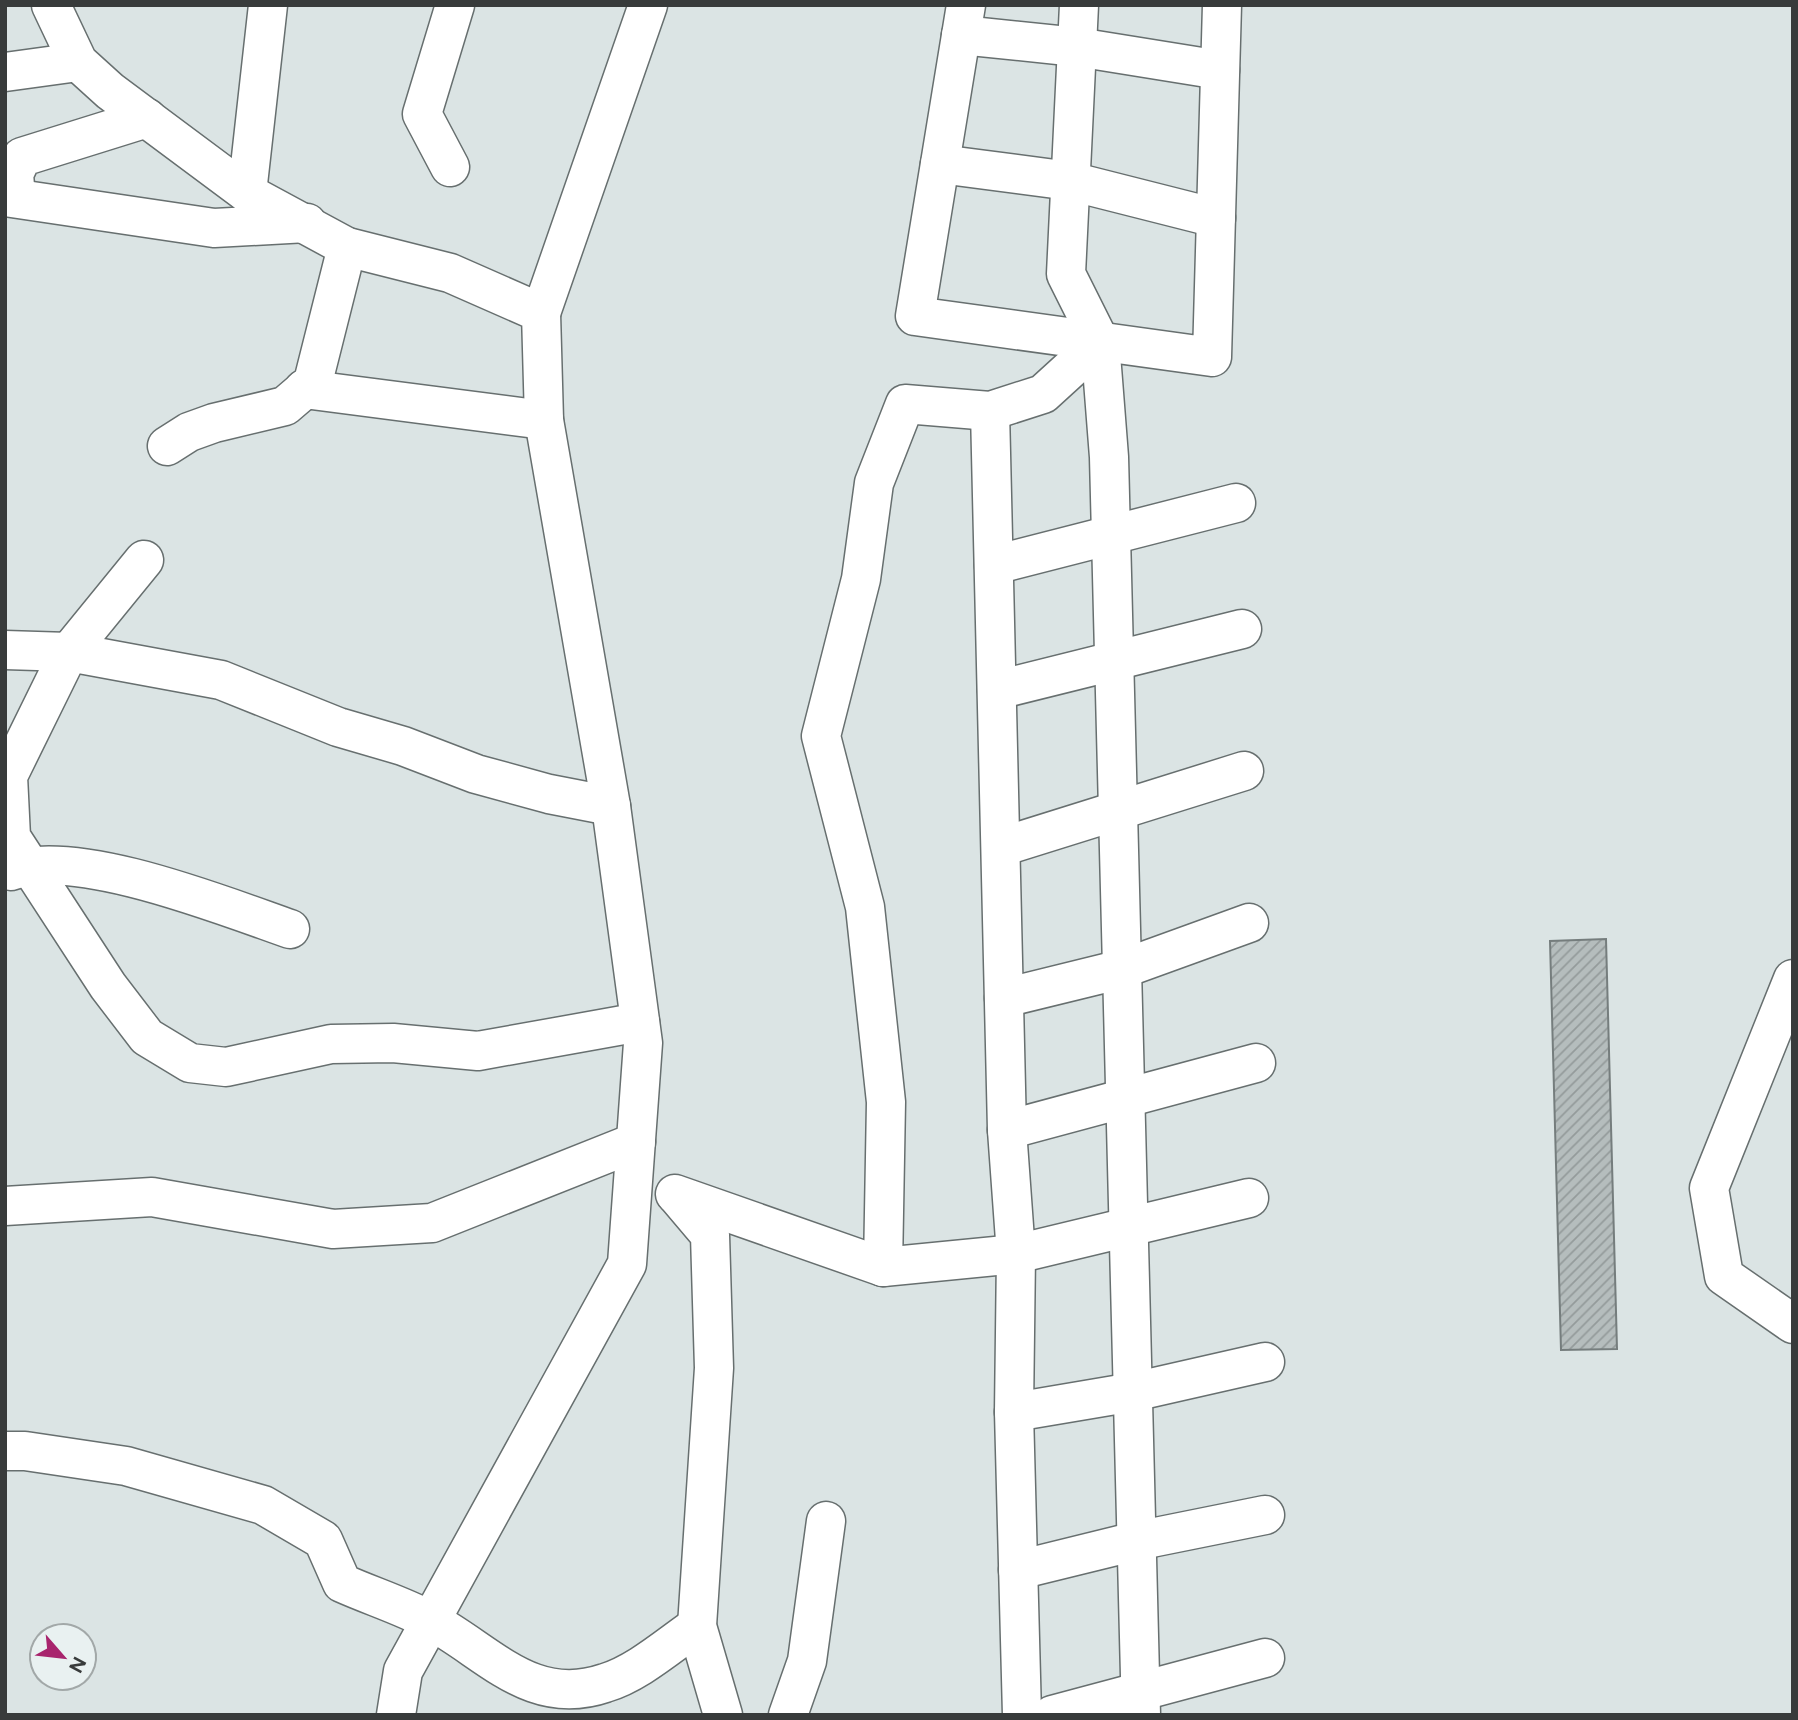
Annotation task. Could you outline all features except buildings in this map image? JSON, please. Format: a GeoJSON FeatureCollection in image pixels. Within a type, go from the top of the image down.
{"type":"FeatureCollection","features":[{"type":"Feature","properties":{"kind":"street"},"geometry":{"type":"LineString","coordinates":[[51,5],[78,62],[247,193],[307,223],[347,247],[450,273],[541,313]]}},
{"type":"Feature","properties":{"kind":"street"},"geometry":{"type":"LineString","coordinates":[[247,193],[268,5]]}},
{"type":"Feature","properties":{"kind":"street"},"geometry":{"type":"LineString","coordinates":[[450,167],[422,114],[455,5]]}},
{"type":"Feature","properties":{"kind":"street"},"geometry":{"type":"LineString","coordinates":[[396,1715],[403,1671],[627,1264],[643,1043],[611,806],[544,420],[541,313],[648,5]]}},
{"type":"Feature","properties":{"kind":"street"},"geometry":{"type":"LineString","coordinates":[[1079,5],[1066,274],[1100,342],[1111,533],[1141,1702]]}},
{"type":"Feature","properties":{"kind":"street"},"geometry":{"type":"LineString","coordinates":[[1220,70],[1077,47],[964,20],[915,316],[1212,357],[1222,5]]}},
{"type":"Feature","properties":{"kind":"street"},"geometry":{"type":"LineString","coordinates":[[5,72],[78,62]]}},
{"type":"Feature","properties":{"kind":"street"},"geometry":{"type":"LineString","coordinates":[[147,118],[22,157],[13,174],[11,197],[214,228],[307,223]]}},
{"type":"Feature","properties":{"kind":"street"},"geometry":{"type":"LineString","coordinates":[[940,164],[1070,181],[1216,218]]}},
{"type":"Feature","properties":{"kind":"street"},"geometry":{"type":"LineString","coordinates":[[167,446],[189,432],[214,423],[285,406],[313,382],[347,247]]}},
{"type":"Feature","properties":{"kind":"street"},"geometry":{"type":"LineString","coordinates":[[883,1267],[886,1102],[865,907],[821,736],[861,579],[874,483],[905,404],[990,411],[1043,394],[1100,342]]}},
{"type":"Feature","properties":{"kind":"street"},"geometry":{"type":"LineString","coordinates":[[304,389],[544,420]]}},
{"type":"Feature","properties":{"kind":"street"},"geometry":{"type":"LineString","coordinates":[[990,411],[1007,1129],[1016,1254],[1014,1412],[1021,1715]]}},
{"type":"Feature","properties":{"kind":"street"},"geometry":{"type":"LineString","coordinates":[[994,565],[1236,503]]}},
{"type":"Feature","properties":{"kind":"street"},"geometry":{"type":"LineString","coordinates":[[144,560],[69,652],[8,776],[11,838],[17,869],[147,1037],[190,1063],[226,1067],[331,1044],[393,1043],[478,1051],[640,1023]]}},
{"type":"Feature","properties":{"kind":"street"},"geometry":{"type":"LineString","coordinates":[[997,690],[1242,629]]}},
{"type":"Feature","properties":{"kind":"street"},"geometry":{"type":"LineString","coordinates":[[5,650],[69,652],[221,680],[338,727],[403,746],[476,774],[549,794],[611,806]]}},
{"type":"Feature","properties":{"kind":"street"},"geometry":{"type":"LineString","coordinates":[[1001,847],[1118,813],[1244,771]]}},
{"type":"Feature","properties":{"kind":"street"},"geometry":{"type":"LineString","coordinates":[[17,869],[94,870],[181,890],[290,929]]}},
{"type":"Feature","properties":{"kind":"street"},"geometry":{"type":"LineString","coordinates":[[1004,998],[1122,969],[1249,923]]}},
{"type":"Feature","properties":{"kind":"street"},"geometry":{"type":"LineString","coordinates":[[1793,979],[1709,1188],[1724,1276],[1793,1324]]}},
{"type":"Feature","properties":{"kind":"street"},"geometry":{"type":"LineString","coordinates":[[1007,1129],[1256,1063]]}},
{"type":"Feature","properties":{"kind":"street"},"geometry":{"type":"LineString","coordinates":[[635,1159],[675,1194],[710,1235],[714,1368],[697,1626],[723,1715]]}},
{"type":"Feature","properties":{"kind":"street"},"geometry":{"type":"LineString","coordinates":[[5,1206],[152,1197],[333,1229],[432,1223],[635,1159]]}},
{"type":"Feature","properties":{"kind":"street"},"geometry":{"type":"LineString","coordinates":[[675,1194],[883,1267],[1016,1254],[1249,1198]]}},
{"type":"Feature","properties":{"kind":"street"},"geometry":{"type":"LineString","coordinates":[[1014,1412],[1132,1392],[1265,1362]]}},
{"type":"Feature","properties":{"kind":"street"},"geometry":{"type":"LineString","coordinates":[[5,1451],[24,1451],[126,1466],[263,1505],[323,1540],[342,1583],[431,1621],[521,1679],[546,1689],[573,1691],[607,1683],[697,1626]]}},
{"type":"Feature","properties":{"kind":"street"},"geometry":{"type":"LineString","coordinates":[[1018,1570],[1136,1541],[1265,1515]]}},
{"type":"Feature","properties":{"kind":"street"},"geometry":{"type":"LineString","coordinates":[[788,1715],[807,1661],[826,1521]]}},
{"type":"Feature","properties":{"kind":"street"},"geometry":{"type":"LineString","coordinates":[[1052,1715],[1141,1702],[1265,1658]]}}]}
